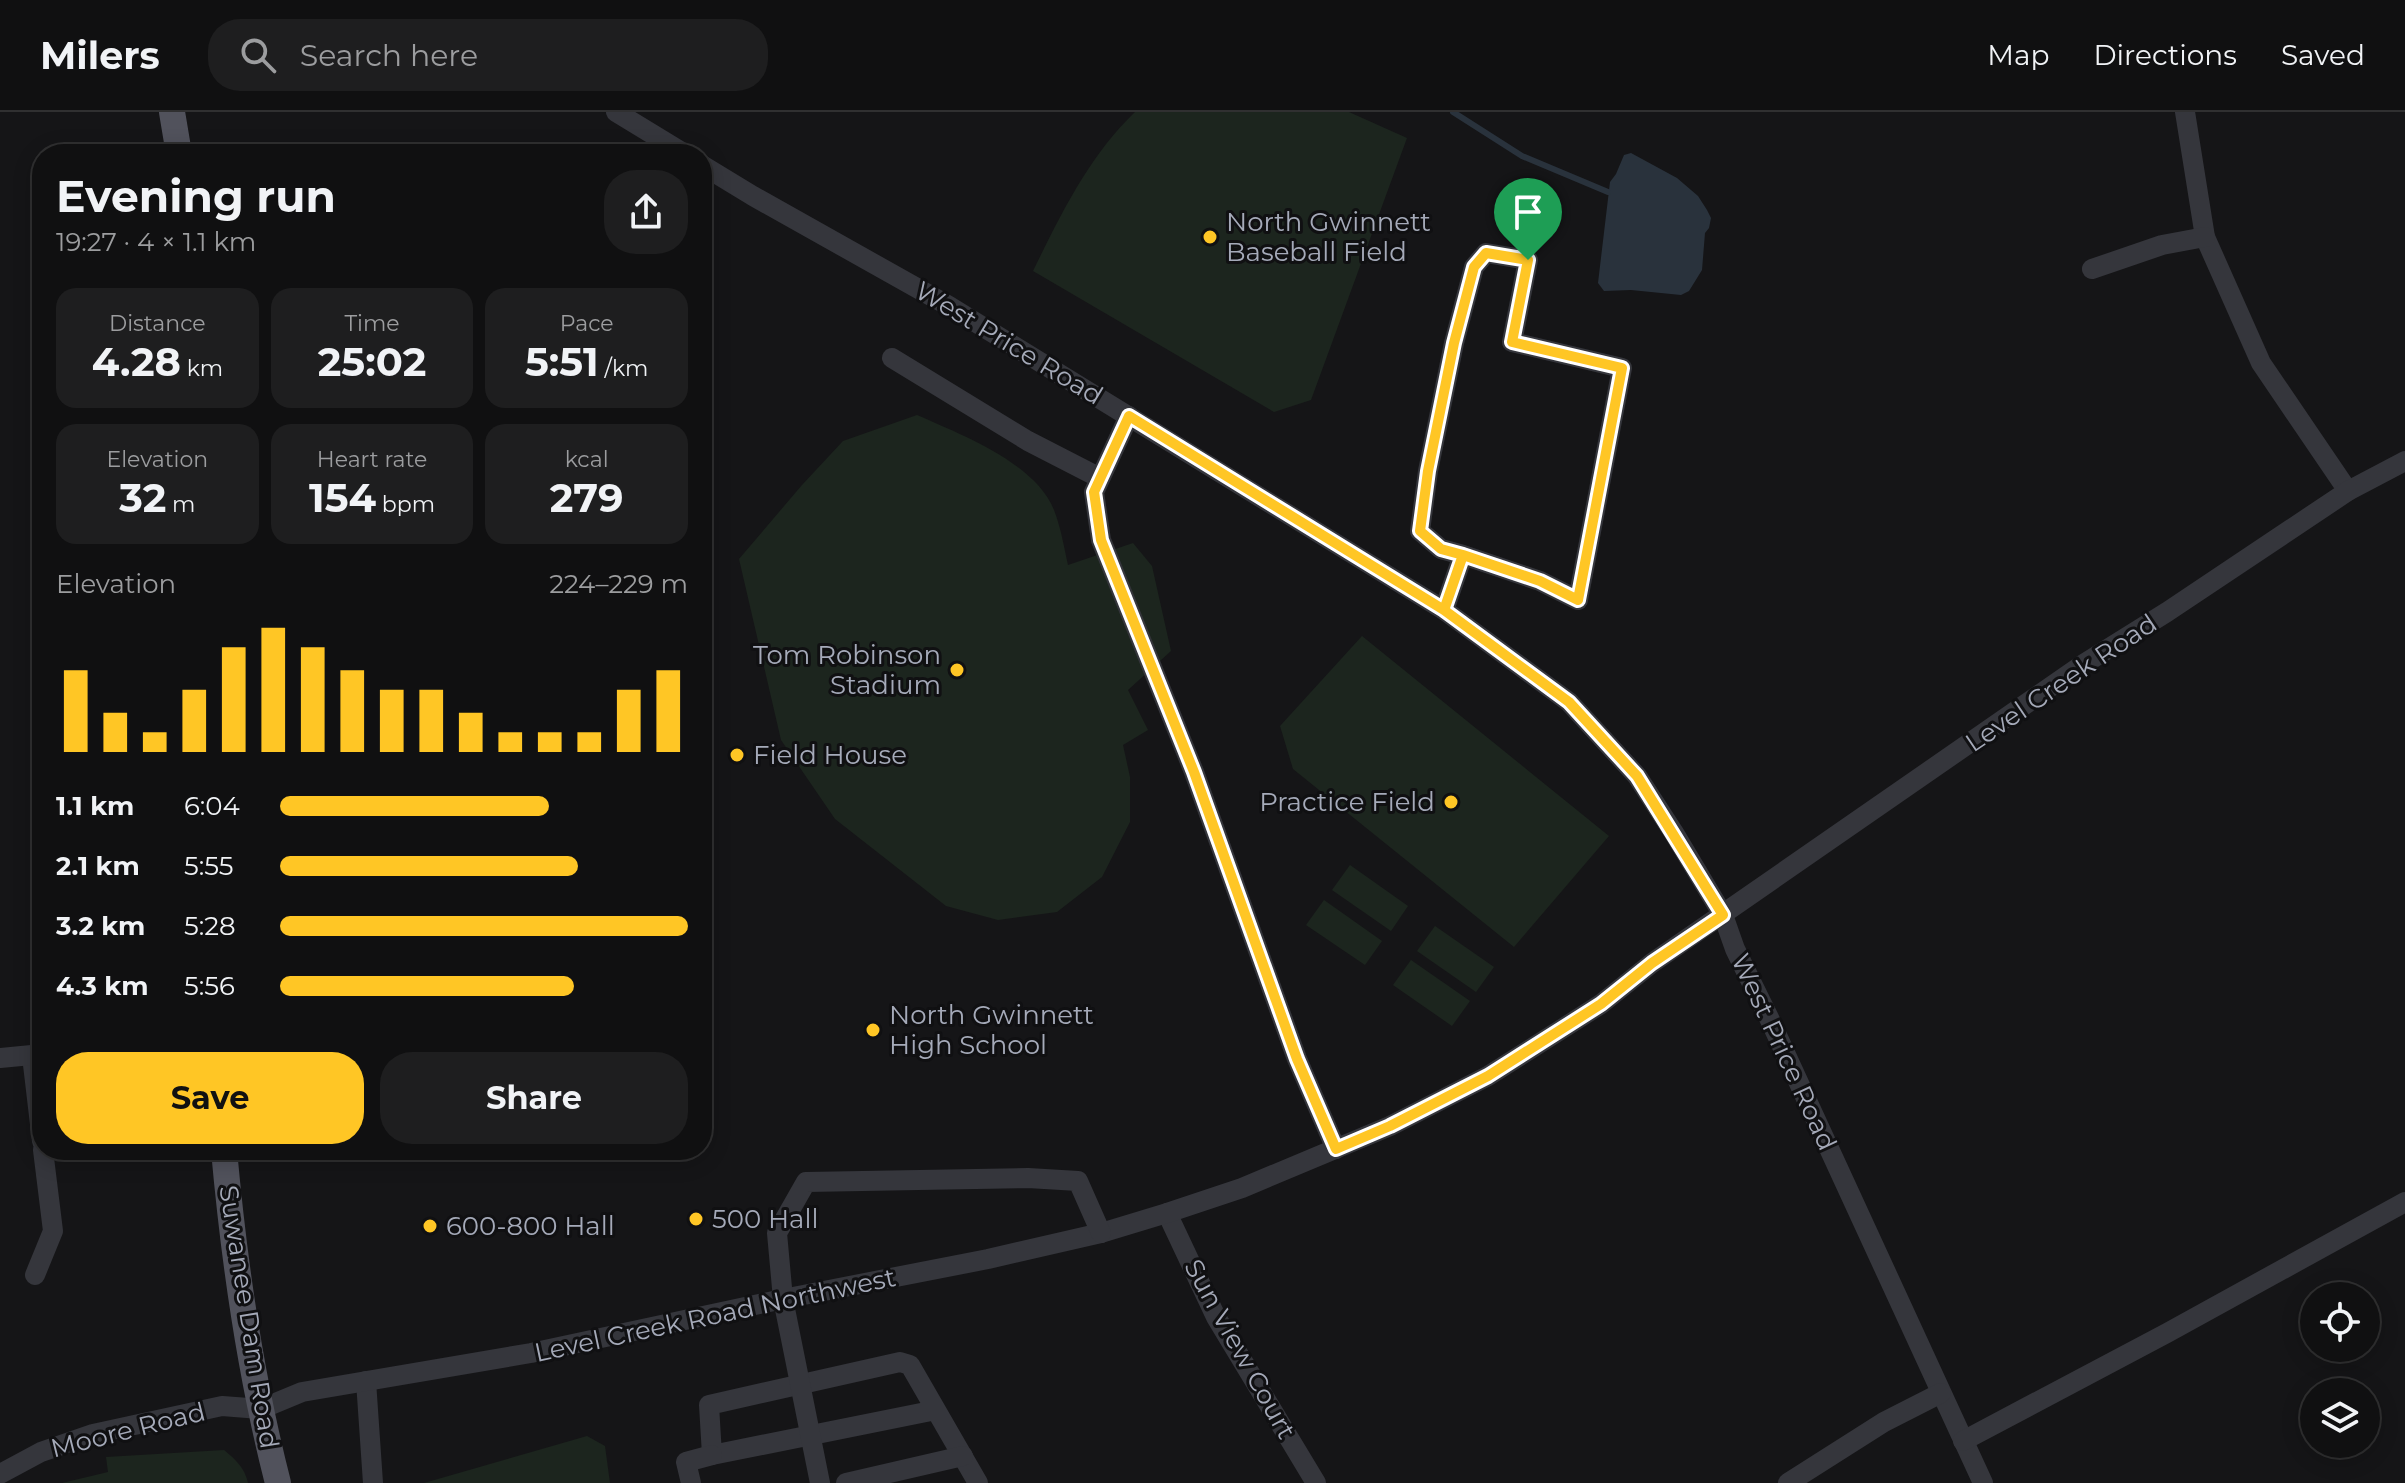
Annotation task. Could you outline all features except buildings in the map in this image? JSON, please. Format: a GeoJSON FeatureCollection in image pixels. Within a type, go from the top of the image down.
{"type":"FeatureCollection","features":[{"type":"Feature","properties":{"kind":"main road"},"geometry":{"type":"LineString","coordinates":[[172,112],[177,144]]}},
{"type":"Feature","properties":{"kind":"main road","name":"Suwanee Dam Road"},"geometry":{"type":"LineString","coordinates":[[225,1160],[240,1290],[278,1483]]}},
{"type":"Feature","properties":{"kind":"street"},"geometry":{"type":"LineString","coordinates":[[616,112],[669,144]]}},
{"type":"Feature","properties":{"kind":"street"},"geometry":{"type":"LineString","coordinates":[[2185,112],[2205,237],[2261,363],[2348,491]]}},
{"type":"Feature","properties":{"kind":"street","name":"West Price Road"},"geometry":{"type":"LineString","coordinates":[[712,171],[949,306],[1444,610],[1569,702],[1637,776],[1723,915],[1735,949],[1983,1483]]}},
{"type":"Feature","properties":{"kind":"street"},"geometry":{"type":"LineString","coordinates":[[2092,269],[2162,245],[2205,237]]}},
{"type":"Feature","properties":{"kind":"street"},"geometry":{"type":"LineString","coordinates":[[1486,253],[1528,260],[1512,342],[1622,368],[1578,600],[1540,581],[1463,555],[1441,549],[1420,531],[1428,471],[1454,343],[1474,267],[1486,253]]}},
{"type":"Feature","properties":{"kind":"street"},"geometry":{"type":"LineString","coordinates":[[892,358],[1028,441],[1100,478]]}},
{"type":"Feature","properties":{"kind":"street"},"geometry":{"type":"LineString","coordinates":[[1129,416],[1094,492],[1101,540],[1194,772],[1297,1059],[1336,1149]]}},
{"type":"Feature","properties":{"kind":"street","name":"Level Creek Road"},"geometry":{"type":"LineString","coordinates":[[1336,1149],[1390,1126],[1488,1076],[1601,1004],[1652,963],[2082,665],[2348,491],[2405,461]]}},
{"type":"Feature","properties":{"kind":"street"},"geometry":{"type":"LineString","coordinates":[[1444,610],[1463,555]]}},
{"type":"Feature","properties":{"kind":"street"},"geometry":{"type":"LineString","coordinates":[[0,1058],[32,1055]]}},
{"type":"Feature","properties":{"kind":"street","name":"Level Creek Road Northwest"},"geometry":{"type":"LineString","coordinates":[[261,1409],[302,1392],[531,1353],[1101,1233],[1242,1188],[1336,1149]]}},
{"type":"Feature","properties":{"kind":"street"},"geometry":{"type":"LineString","coordinates":[[35,1275],[53,1231],[44,1160]]}},
{"type":"Feature","properties":{"kind":"street"},"geometry":{"type":"LineString","coordinates":[[820,1483],[783,1299],[777,1233],[806,1182],[1028,1178],[1078,1181],[1101,1233]]}},
{"type":"Feature","properties":{"kind":"street"},"geometry":{"type":"LineString","coordinates":[[1963,1441],[2405,1202]]}},
{"type":"Feature","properties":{"kind":"street","name":"Sun View Court"},"geometry":{"type":"LineString","coordinates":[[1167,1213],[1216,1317],[1316,1483]]}},
{"type":"Feature","properties":{"kind":"street"},"geometry":{"type":"LineString","coordinates":[[712,1455],[709,1405],[900,1362],[910,1365],[978,1483]]}},
{"type":"Feature","properties":{"kind":"street"},"geometry":{"type":"LineString","coordinates":[[366,1381],[373,1483]]}},
{"type":"Feature","properties":{"kind":"street"},"geometry":{"type":"LineString","coordinates":[[1788,1483],[1884,1422],[1941,1393]]}},
{"type":"Feature","properties":{"kind":"street","name":"Moore Road"},"geometry":{"type":"LineString","coordinates":[[0,1474],[41,1452],[93,1434],[222,1406],[261,1409]]}},
{"type":"Feature","properties":{"kind":"street"},"geometry":{"type":"LineString","coordinates":[[691,1483],[686,1462],[936,1410]]}},
{"type":"Feature","properties":{"kind":"street"},"geometry":{"type":"LineString","coordinates":[[846,1483],[963,1456]]}},
{"type":"Feature","properties":{"kind":"shaded area","name":"North Gwinnett Baseball Field"},"geometry":{"type":"Polygon","coordinates":[[[1135,112],[1349,112],[1407,138],[1311,400],[1274,412],[1033,271],[1065,207],[1090,167],[1135,112]]]}},
{"type":"Feature","properties":{"kind":"shaded area"},"geometry":{"type":"Polygon","coordinates":[[[1631,153],[1677,178],[1698,196],[1711,218],[1705,233],[1702,270],[1689,291],[1681,295],[1604,291],[1598,283],[1610,182],[1624,155],[1631,153]]]}},
{"type":"Feature","properties":{"kind":"shaded area","name":"Tom Robinson Stadium"},"geometry":{"type":"Polygon","coordinates":[[[917,415],[995,452],[1031,478],[1045,493],[1054,510],[1068,565],[1133,543],[1152,566],[1171,651],[1128,690],[1148,730],[1123,745],[1130,777],[1130,822],[1102,877],[1057,912],[998,920],[946,906],[835,819],[781,740],[739,559],[843,441],[917,415]]]}},
{"type":"Feature","properties":{"kind":"shaded area","name":"Practice Field"},"geometry":{"type":"Polygon","coordinates":[[[1362,636],[1609,836],[1514,947],[1293,769],[1280,726],[1362,636]]]}},
{"type":"Feature","properties":{"kind":"shaded area"},"geometry":{"type":"Polygon","coordinates":[[[1350,865],[1408,906],[1391,931],[1332,890],[1350,865]]]}},
{"type":"Feature","properties":{"kind":"shaded area"},"geometry":{"type":"Polygon","coordinates":[[[1324,900],[1382,941],[1365,965],[1306,925],[1324,900]]]}},
{"type":"Feature","properties":{"kind":"shaded area"},"geometry":{"type":"Polygon","coordinates":[[[1435,926],[1494,967],[1476,992],[1417,951],[1435,926]]]}},
{"type":"Feature","properties":{"kind":"shaded area"},"geometry":{"type":"Polygon","coordinates":[[[1411,960],[1470,1001],[1452,1026],[1393,985],[1411,960]]]}},
{"type":"Feature","properties":{"kind":"shaded area"},"geometry":{"type":"Polygon","coordinates":[[[587,1436],[605,1446],[610,1483],[424,1483],[587,1436]]]}},
{"type":"Feature","properties":{"kind":"shaded area"},"geometry":{"type":"Polygon","coordinates":[[[224,1450],[242,1468],[248,1483],[62,1483],[108,1472],[106,1457],[224,1450]]]}},
{"type":"Feature","properties":{"kind":"waterway"},"geometry":{"type":"LineString","coordinates":[[1453,112],[1522,156],[1608,192]]}},
{"type":"Feature","properties":{"kind":"place","name":"North Gwinnett Baseball Field"},"geometry":{"type":"Point","coordinates":[1210,237]}},
{"type":"Feature","properties":{"kind":"place","name":"Tom Robinson Stadium"},"geometry":{"type":"Point","coordinates":[957,670]}},
{"type":"Feature","properties":{"kind":"place","name":"Field House"},"geometry":{"type":"Point","coordinates":[737,755]}},
{"type":"Feature","properties":{"kind":"place","name":"Practice Field"},"geometry":{"type":"Point","coordinates":[1451,802]}},
{"type":"Feature","properties":{"kind":"place","name":"North Gwinnett High School"},"geometry":{"type":"Point","coordinates":[873,1030]}},
{"type":"Feature","properties":{"kind":"place","name":"500 Hall"},"geometry":{"type":"Point","coordinates":[696,1219]}},
{"type":"Feature","properties":{"kind":"place","name":"600-800 Hall"},"geometry":{"type":"Point","coordinates":[430,1226]}},
{"type":"Feature","properties":{"kind":"route"},"geometry":{"type":"LineString","coordinates":[[1528,260],[1486,253],[1474,267],[1454,343],[1428,471],[1420,531],[1441,549],[1463,555],[1444,610],[1129,416],[1094,492],[1101,540],[1194,772],[1297,1059],[1336,1149],[1390,1126],[1488,1076],[1601,1004],[1652,963],[1723,915],[1637,776],[1569,702],[1444,610],[1452,588],[1463,555],[1540,581],[1578,600],[1622,368],[1512,342],[1528,260]]}}]}
